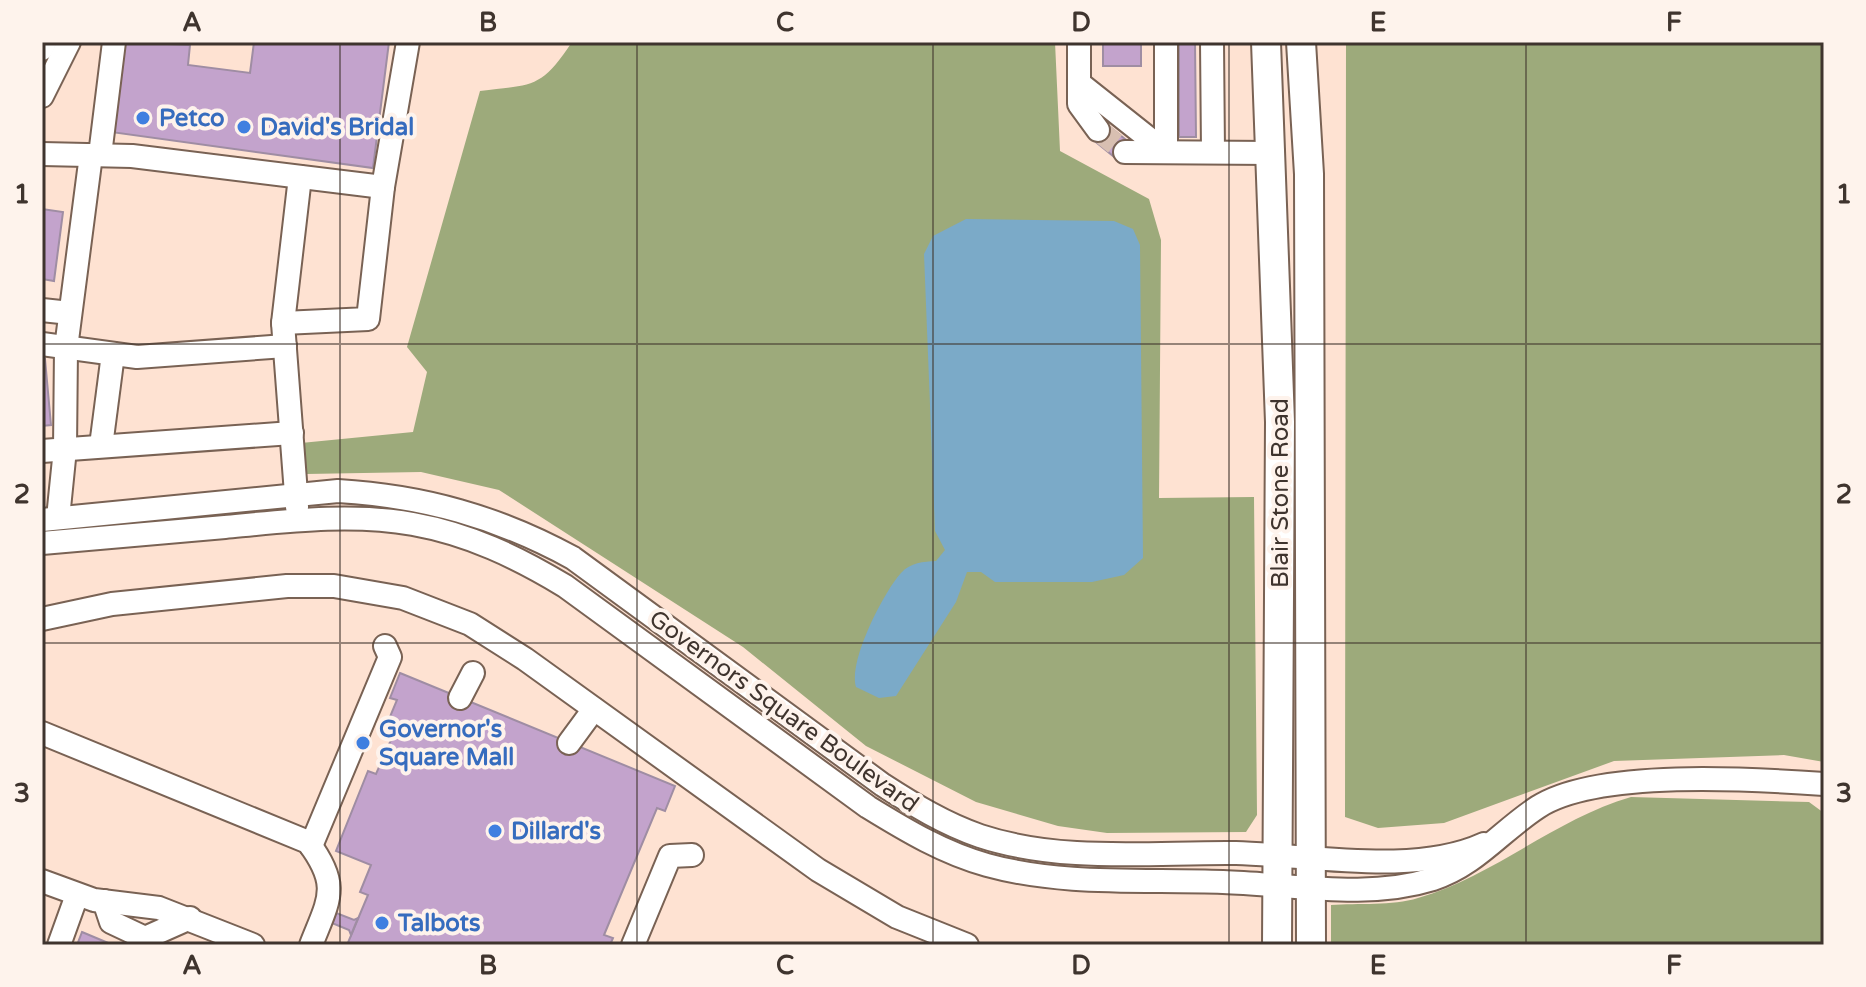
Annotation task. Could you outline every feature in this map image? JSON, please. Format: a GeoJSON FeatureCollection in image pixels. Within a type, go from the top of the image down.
{"type":"FeatureCollection","features":[{"type":"Feature","properties":{"kind":"main road","name":"Blair Stone Road"},"geometry":{"type":"LineString","coordinates":[[1266,42],[1274,163],[1280,422],[1277,945]]}},
{"type":"Feature","properties":{"kind":"main road","name":"Blair Stone Road"},"geometry":{"type":"LineString","coordinates":[[1301,42],[1309,174],[1311,945]]}},
{"type":"Feature","properties":{"kind":"main road"},"geometry":{"type":"LineString","coordinates":[[1274,163],[1309,174]]}},
{"type":"Feature","properties":{"kind":"street"},"geometry":{"type":"LineString","coordinates":[[42,49],[45,42]]}},
{"type":"Feature","properties":{"kind":"street"},"geometry":{"type":"LineString","coordinates":[[42,96],[69,42]]}},
{"type":"Feature","properties":{"kind":"street"},"geometry":{"type":"LineString","coordinates":[[50,519],[53,450],[70,313],[114,42]]}},
{"type":"Feature","properties":{"kind":"street"},"geometry":{"type":"LineString","coordinates":[[283,323],[368,319],[383,187],[408,42]]}},
{"type":"Feature","properties":{"kind":"street"},"geometry":{"type":"LineString","coordinates":[[1079,42],[1079,104],[1098,130]]}},
{"type":"Feature","properties":{"kind":"street"},"geometry":{"type":"LineString","coordinates":[[1166,42],[1166,152]]}},
{"type":"Feature","properties":{"kind":"street"},"geometry":{"type":"LineString","coordinates":[[1212,42],[1213,152]]}},
{"type":"Feature","properties":{"kind":"street"},"geometry":{"type":"LineString","coordinates":[[1079,83],[1166,152]]}},
{"type":"Feature","properties":{"kind":"street"},"geometry":{"type":"LineString","coordinates":[[42,136],[66,154]]}},
{"type":"Feature","properties":{"kind":"street"},"geometry":{"type":"LineString","coordinates":[[1125,152],[1213,152],[1274,163]]}},
{"type":"Feature","properties":{"kind":"street"},"geometry":{"type":"LineString","coordinates":[[42,154],[132,156],[383,187]]}},
{"type":"Feature","properties":{"kind":"street"},"geometry":{"type":"LineString","coordinates":[[298,520],[283,323],[300,177]]}},
{"type":"Feature","properties":{"kind":"street"},"geometry":{"type":"LineString","coordinates":[[42,310],[70,313]]}},
{"type":"Feature","properties":{"kind":"street"},"geometry":{"type":"LineString","coordinates":[[42,344],[137,357],[285,346]]}},
{"type":"Feature","properties":{"kind":"street"},"geometry":{"type":"LineString","coordinates":[[101,446],[113,354]]}},
{"type":"Feature","properties":{"kind":"street"},"geometry":{"type":"LineString","coordinates":[[53,450],[292,433]]}},
{"type":"Feature","properties":{"kind":"street","name":"Governors Square Boulevard"},"geometry":{"type":"LineString","coordinates":[[50,519],[296,493],[387,494],[444,504],[527,532],[573,558],[933,816],[981,836],[1030,847],[1090,853],[1278,855],[1375,862],[1442,855],[1479,846],[1503,835]]}},
{"type":"Feature","properties":{"kind":"street","name":"Governors Square Boulevard"},"geometry":{"type":"LineString","coordinates":[[42,543],[298,520],[357,518],[414,524],[468,538],[516,556],[565,586],[888,819],[953,854],[1025,873],[1091,879],[1377,889],[1434,878],[1479,856],[1538,807],[1557,797],[1606,785],[1663,780],[1824,784]]}},
{"type":"Feature","properties":{"kind":"street"},"geometry":{"type":"LineString","coordinates":[[42,619],[112,604],[287,586],[334,586],[403,598],[470,624],[818,870],[897,917],[967,945]]}},
{"type":"Feature","properties":{"kind":"street"},"geometry":{"type":"LineString","coordinates":[[311,846],[390,657],[385,646]]}},
{"type":"Feature","properties":{"kind":"street"},"geometry":{"type":"LineString","coordinates":[[460,698],[473,673]]}},
{"type":"Feature","properties":{"kind":"street"},"geometry":{"type":"LineString","coordinates":[[569,743],[594,709]]}},
{"type":"Feature","properties":{"kind":"street"},"geometry":{"type":"LineString","coordinates":[[42,733],[294,834],[311,846],[331,889],[311,945]]}},
{"type":"Feature","properties":{"kind":"street"},"geometry":{"type":"LineString","coordinates":[[888,819],[904,798]]}},
{"type":"Feature","properties":{"kind":"street"},"geometry":{"type":"LineString","coordinates":[[633,945],[670,856],[692,855]]}},
{"type":"Feature","properties":{"kind":"street"},"geometry":{"type":"LineString","coordinates":[[42,881],[77,895],[159,908],[253,945]]}},
{"type":"Feature","properties":{"kind":"street"},"geometry":{"type":"LineString","coordinates":[[59,945],[77,895]]}},
{"type":"Feature","properties":{"kind":"street"},"geometry":{"type":"LineString","coordinates":[[104,901],[111,922],[145,938],[190,918]]}},
{"type":"Feature","properties":{"kind":"green space"},"geometry":{"type":"Polygon","coordinates":[[[572,42],[1055,42],[1060,151],[1149,199],[1161,240],[1159,498],[1254,497],[1257,815],[1246,832],[1107,833],[1058,826],[976,802],[866,746],[743,647],[499,490],[421,472],[306,474],[301,443],[413,432],[427,372],[407,347],[480,91],[534,82],[552,69],[572,42]]]}},
{"type":"Feature","properties":{"kind":"green space"},"geometry":{"type":"Polygon","coordinates":[[[1346,42],[1824,42],[1824,762],[1784,755],[1614,761],[1444,823],[1378,828],[1345,817],[1346,42]]]}},
{"type":"Feature","properties":{"kind":"green space"},"geometry":{"type":"Polygon","coordinates":[[[1631,797],[1809,802],[1824,813],[1824,942],[1331,945],[1331,905],[1397,902],[1446,888],[1576,819],[1631,797]]]}},
{"type":"Feature","properties":{"kind":"water"},"geometry":{"type":"Polygon","coordinates":[[[966,219],[1114,221],[1133,229],[1140,245],[1143,558],[1124,575],[1092,582],[995,582],[981,572],[967,572],[956,602],[896,696],[879,698],[856,687],[857,661],[869,628],[901,573],[913,565],[936,561],[945,550],[935,531],[924,254],[933,236],[966,219]]]}},
{"type":"Feature","properties":{"kind":"building"},"geometry":{"type":"Polygon","coordinates":[[[123,42],[190,45],[188,65],[250,73],[254,42],[389,42],[373,168],[111,132],[123,42]]]}},
{"type":"Feature","properties":{"kind":"building"},"geometry":{"type":"Polygon","coordinates":[[[1103,42],[1141,42],[1141,66],[1103,66],[1103,42]]]}},
{"type":"Feature","properties":{"kind":"building"},"geometry":{"type":"Polygon","coordinates":[[[1179,42],[1195,42],[1196,137],[1179,137],[1179,42]]]}},
{"type":"Feature","properties":{"kind":"building"},"geometry":{"type":"Polygon","coordinates":[[[1104,122],[1131,144],[1118,160],[1091,138],[1104,122]]]}},
{"type":"Feature","properties":{"kind":"building"},"geometry":{"type":"Polygon","coordinates":[[[42,209],[63,212],[54,281],[42,279],[42,209]]]}},
{"type":"Feature","properties":{"kind":"building"},"geometry":{"type":"Polygon","coordinates":[[[45,359],[51,425],[42,426],[42,360],[45,359]]]}},
{"type":"Feature","properties":{"kind":"building"},"geometry":{"type":"Polygon","coordinates":[[[400,673],[675,786],[665,811],[657,808],[604,935],[613,938],[610,945],[347,945],[368,895],[360,892],[371,865],[336,851],[368,771],[376,774],[391,740],[382,736],[397,700],[390,698],[400,673]]]}},
{"type":"Feature","properties":{"kind":"building"},"geometry":{"type":"Polygon","coordinates":[[[331,911],[354,920],[358,918],[351,935],[349,930],[327,921],[331,911]]]}},
{"type":"Feature","properties":{"kind":"building"},"geometry":{"type":"Polygon","coordinates":[[[82,932],[113,945],[77,945],[82,932]]]}},
{"type":"Feature","properties":{"kind":"tunnel"},"geometry":{"type":"LineString","coordinates":[[1098,130],[1125,152]]}},
{"type":"Feature","properties":{"kind":"place","name":"Petco"},"geometry":{"type":"Point","coordinates":[143,118]}},
{"type":"Feature","properties":{"kind":"place","name":"David's Bridal"},"geometry":{"type":"Point","coordinates":[244,127]}},
{"type":"Feature","properties":{"kind":"place","name":"Governor's Square Mall"},"geometry":{"type":"Point","coordinates":[363,743]}},
{"type":"Feature","properties":{"kind":"place","name":"Dillard's"},"geometry":{"type":"Point","coordinates":[495,831]}},
{"type":"Feature","properties":{"kind":"place","name":"Talbots"},"geometry":{"type":"Point","coordinates":[382,923]}}]}
